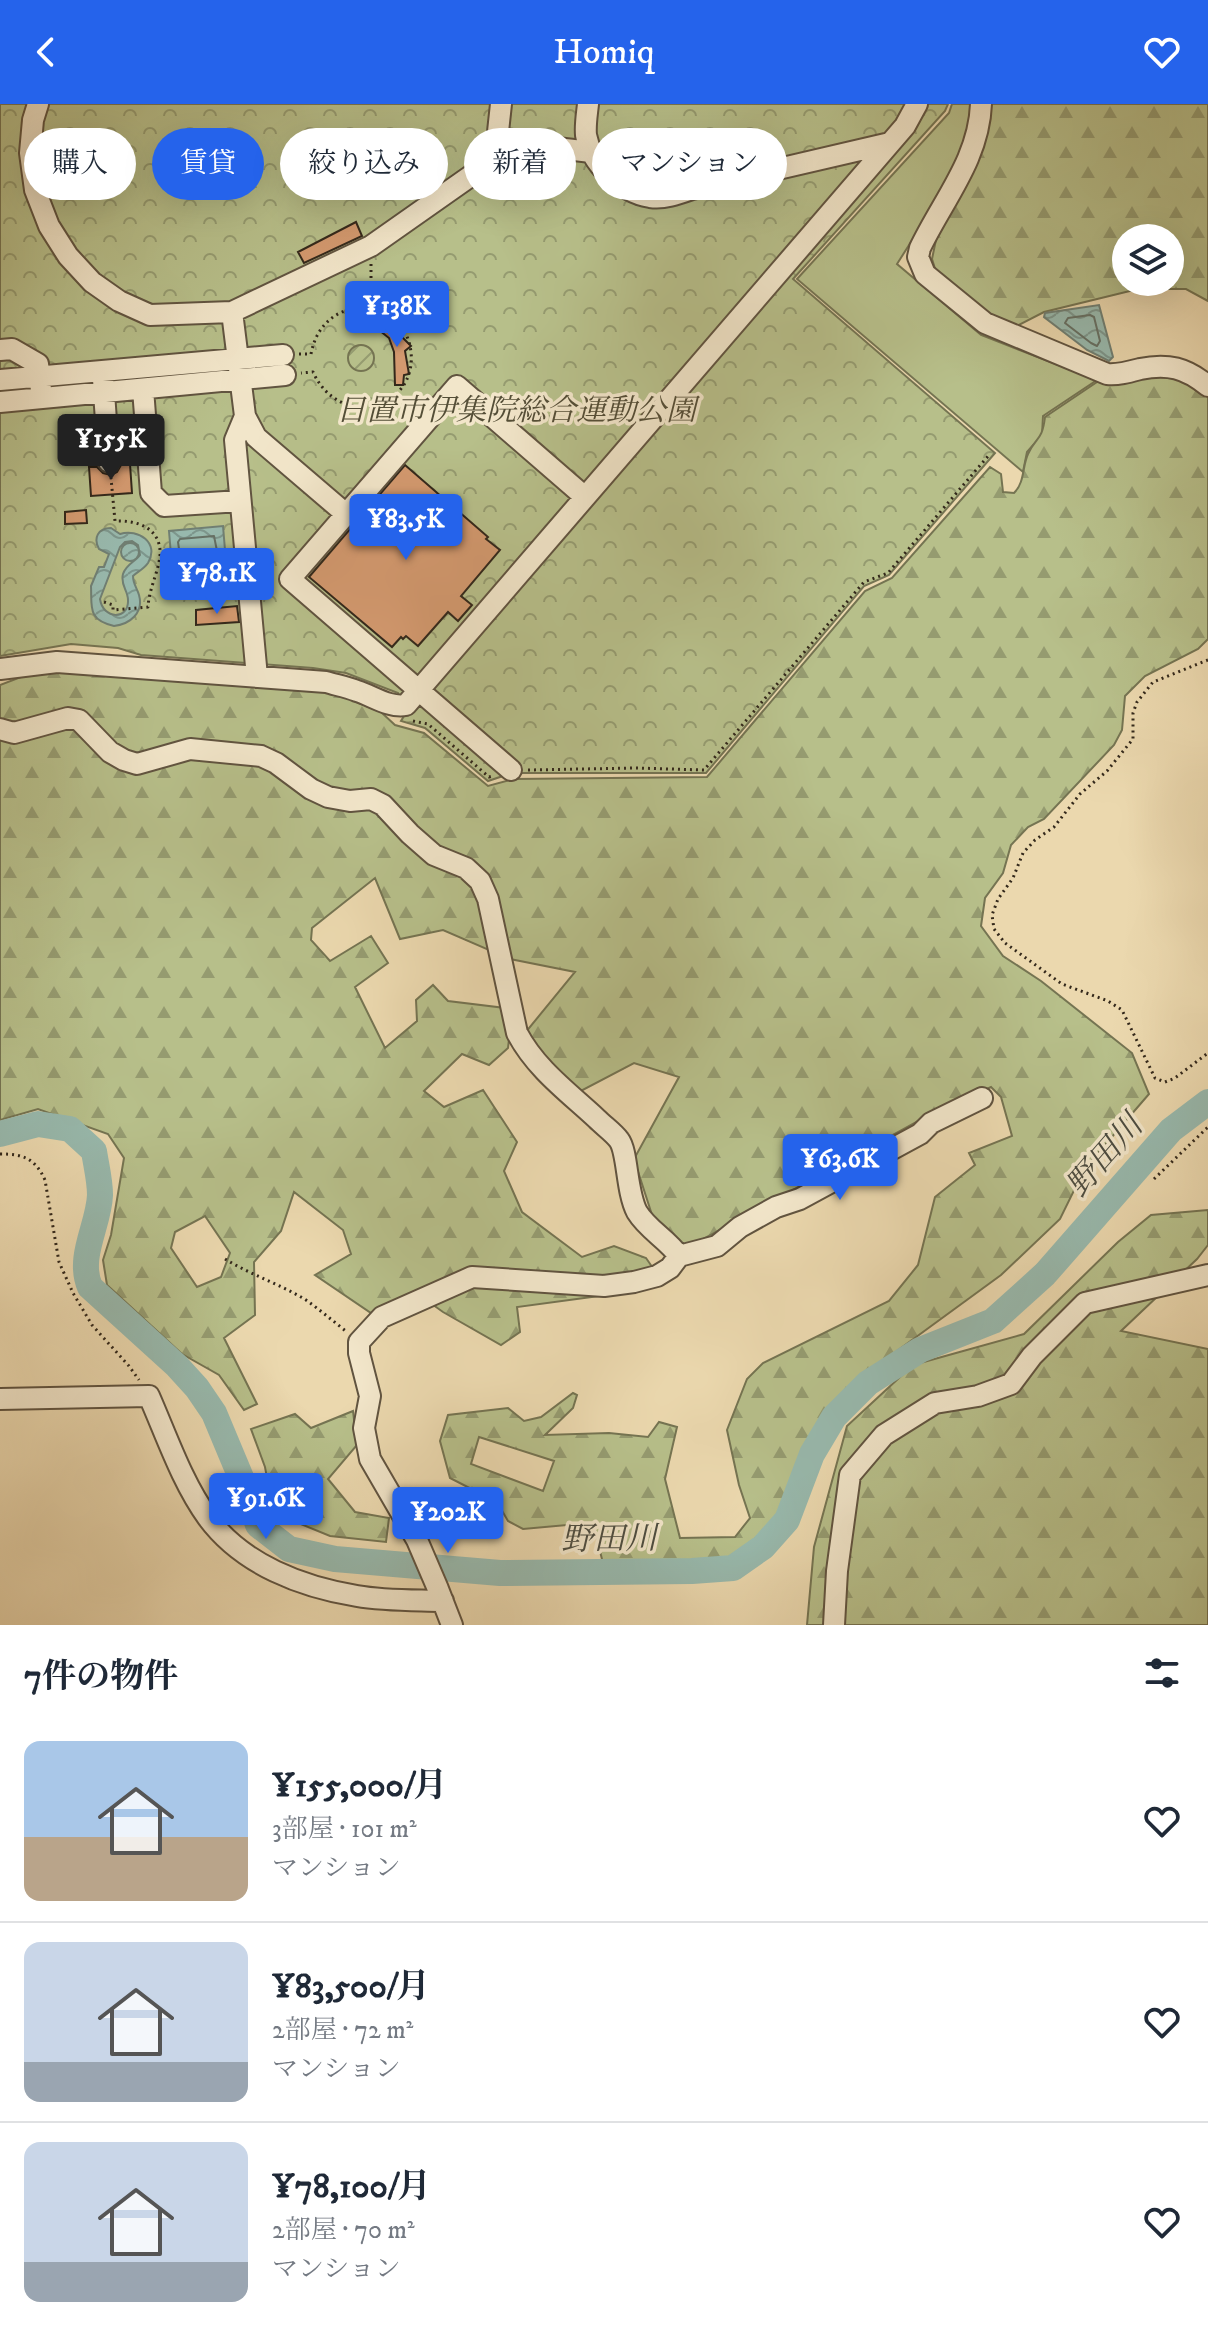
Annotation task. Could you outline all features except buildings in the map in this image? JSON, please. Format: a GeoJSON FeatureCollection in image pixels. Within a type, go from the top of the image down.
{"type":"FeatureCollection","features":[{"type":"Feature","properties":{"kind":"street"},"geometry":{"type":"LineString","coordinates":[[38,104],[30,153],[35,190],[49,226],[68,256],[92,282],[119,301],[150,315],[232,312],[371,246],[464,181]]}},
{"type":"Feature","properties":{"kind":"street"},"geometry":{"type":"LineString","coordinates":[[498,128],[501,104]]}},
{"type":"Feature","properties":{"kind":"street"},"geometry":{"type":"LineString","coordinates":[[588,104],[586,132],[591,152],[616,180],[635,193],[651,197],[671,197],[692,189],[890,143]]}},
{"type":"Feature","properties":{"kind":"street"},"geometry":{"type":"LineString","coordinates":[[0,669],[57,662],[326,682],[354,689],[389,704],[404,706],[905,126],[917,104]]}},
{"type":"Feature","properties":{"kind":"street"},"geometry":{"type":"LineString","coordinates":[[981,104],[980,125],[973,151],[920,248],[918,257],[925,274],[985,323],[1107,374],[1167,366],[1187,371],[1208,386]]}},
{"type":"Feature","properties":{"kind":"street"},"geometry":{"type":"LineString","coordinates":[[576,150],[591,152]]}},
{"type":"Feature","properties":{"kind":"street"},"geometry":{"type":"LineString","coordinates":[[232,312],[245,416],[256,437],[346,514]]}},
{"type":"Feature","properties":{"kind":"street"},"geometry":{"type":"LineString","coordinates":[[0,350],[12,349],[38,364],[42,398]]}},
{"type":"Feature","properties":{"kind":"street"},"geometry":{"type":"LineString","coordinates":[[0,380],[102,371],[239,369],[284,365]]}},
{"type":"Feature","properties":{"kind":"street"},"geometry":{"type":"LineString","coordinates":[[0,402],[143,389],[239,369]]}},
{"type":"Feature","properties":{"kind":"street"},"geometry":{"type":"LineString","coordinates":[[102,371],[109,462]]}},
{"type":"Feature","properties":{"kind":"street"},"geometry":{"type":"LineString","coordinates":[[511,770],[290,579],[457,386],[585,497]]}},
{"type":"Feature","properties":{"kind":"street"},"geometry":{"type":"LineString","coordinates":[[143,389],[151,493],[164,506],[240,501]]}},
{"type":"Feature","properties":{"kind":"street"},"geometry":{"type":"LineString","coordinates":[[245,416],[235,440],[257,677]]}},
{"type":"Feature","properties":{"kind":"street"},"geometry":{"type":"LineString","coordinates":[[0,729],[14,733],[68,718],[79,720],[110,752],[137,764],[190,749],[261,756],[328,797],[350,801],[371,799],[383,805],[434,855],[466,868],[480,881],[488,899],[517,1033],[542,1069],[621,1142],[629,1193],[637,1212],[647,1226],[672,1245],[679,1256]]}},
{"type":"Feature","properties":{"kind":"street"},"geometry":{"type":"LineString","coordinates":[[452,1625],[417,1540],[370,1459],[364,1428],[370,1396],[359,1342],[382,1317],[472,1277],[604,1286],[657,1276],[670,1268],[679,1256],[717,1246],[740,1227],[776,1207],[800,1199],[920,1134],[931,1123],[982,1098]]}},
{"type":"Feature","properties":{"kind":"street"},"geometry":{"type":"LineString","coordinates":[[834,1625],[837,1571],[850,1475],[884,1435],[935,1403],[978,1396],[1011,1384],[1032,1356],[1085,1303],[1208,1275]]}},
{"type":"Feature","properties":{"kind":"street"},"geometry":{"type":"LineString","coordinates":[[0,1399],[149,1396],[191,1490],[209,1520],[262,1566],[301,1583],[358,1596],[441,1595]]}},
{"type":"Feature","properties":{"kind":"path"},"geometry":{"type":"LineString","coordinates":[[371,246],[371,308]]}},
{"type":"Feature","properties":{"kind":"path"},"geometry":{"type":"LineString","coordinates":[[351,308],[371,308],[391,317],[401,327],[410,346],[407,378],[400,390],[374,406],[353,407],[334,399],[326,393],[313,372],[284,365],[311,354],[316,336],[330,318],[351,308]]}},
{"type":"Feature","properties":{"kind":"path"},"geometry":{"type":"LineString","coordinates":[[404,706],[408,720],[428,724],[489,777],[511,770],[704,770],[864,582],[888,573],[989,455]]}},
{"type":"Feature","properties":{"kind":"path"},"geometry":{"type":"LineString","coordinates":[[108,601],[113,605],[113,610],[148,607],[148,595],[160,558],[160,548],[146,526],[131,521],[115,521],[109,462]]}},
{"type":"Feature","properties":{"kind":"path"},"geometry":{"type":"LineString","coordinates":[[1208,660],[1153,682],[1137,702],[1133,713],[1133,739],[1107,771],[1080,794],[1054,827],[1023,853],[992,915],[994,929],[1005,943],[1050,976],[1122,1010],[1155,1078],[1165,1082],[1175,1078],[1208,1053]]}},
{"type":"Feature","properties":{"kind":"path"},"geometry":{"type":"LineString","coordinates":[[1154,1179],[1208,1127]]}},
{"type":"Feature","properties":{"kind":"path"},"geometry":{"type":"LineString","coordinates":[[0,1154],[24,1155],[41,1170],[59,1262],[73,1293],[92,1325],[129,1366],[149,1396]]}},
{"type":"Feature","properties":{"kind":"path"},"geometry":{"type":"LineString","coordinates":[[225,1259],[305,1300],[359,1342]]}},
{"type":"Feature","properties":{"kind":"green space","name":"日置市伊集院総合運動公園"},"geometry":{"type":"Polygon","coordinates":[[[0,104],[948,104],[793,279],[995,453],[889,575],[864,586],[706,773],[512,773],[488,781],[425,728],[401,721],[404,716],[398,693],[346,673],[141,655],[118,648],[71,644],[0,656],[0,104]]]}},
{"type":"Feature","properties":{"kind":"green space"},"geometry":{"type":"Polygon","coordinates":[[[952,104],[975,104],[958,168],[897,264],[981,335],[1097,380],[1043,416],[1042,435],[1027,452],[1023,472],[797,279],[949,113],[952,104]]]}},
{"type":"Feature","properties":{"kind":"green space"},"geometry":{"type":"Polygon","coordinates":[[[990,104],[1208,104],[1208,301],[1184,289],[1184,224],[1112,224],[1112,295],[1044,312],[1017,326],[983,313],[938,278],[932,259],[938,230],[990,104]]]}},
{"type":"Feature","properties":{"kind":"green space"},"geometry":{"type":"Polygon","coordinates":[[[361,345],[370,349],[374,358],[370,367],[361,371],[352,367],[348,358],[352,349],[361,345]]]}},
{"type":"Feature","properties":{"kind":"green space"},"geometry":{"type":"Polygon","coordinates":[[[1184,377],[1208,391],[1208,639],[1198,649],[1145,676],[1125,696],[1122,730],[1114,745],[1044,819],[1028,827],[1011,845],[1003,873],[985,898],[981,926],[1003,956],[1041,981],[1132,1053],[1149,1094],[1085,1168],[1060,1219],[1001,1275],[897,1351],[824,1411],[779,1517],[731,1560],[603,1563],[595,1532],[578,1524],[523,1529],[508,1521],[497,1502],[450,1478],[440,1441],[448,1415],[508,1408],[524,1421],[541,1417],[573,1393],[577,1395],[573,1408],[545,1435],[609,1433],[648,1437],[659,1422],[677,1427],[665,1479],[680,1538],[735,1537],[750,1518],[727,1430],[747,1379],[763,1363],[889,1301],[918,1265],[935,1197],[975,1165],[969,1153],[1012,1136],[1001,1097],[991,1087],[922,1119],[687,1248],[653,1218],[634,1159],[679,1077],[634,1063],[577,1093],[525,1033],[575,972],[510,959],[443,930],[400,939],[375,878],[312,928],[311,940],[330,961],[371,936],[388,963],[355,987],[385,1048],[417,1021],[416,1000],[433,985],[448,1001],[505,1008],[511,1021],[508,1048],[489,1065],[462,1054],[424,1091],[444,1107],[483,1090],[517,1142],[504,1171],[522,1212],[582,1257],[614,1246],[646,1258],[655,1271],[599,1296],[517,1307],[520,1332],[501,1345],[415,1292],[371,1313],[315,1275],[351,1254],[343,1230],[294,1192],[281,1231],[254,1262],[255,1315],[224,1338],[257,1404],[244,1410],[219,1375],[182,1354],[107,1285],[103,1260],[111,1235],[124,1158],[108,1134],[38,1109],[0,1120],[0,685],[39,670],[332,692],[381,712],[395,725],[424,733],[488,786],[514,779],[707,777],[865,591],[892,578],[990,467],[1001,474],[1003,492],[1014,493],[1020,484],[1028,454],[1042,431],[1045,417],[1103,378],[1184,377]],[[205,1216],[175,1232],[171,1248],[197,1287],[221,1277],[230,1253],[205,1216]],[[479,1437],[471,1464],[543,1491],[554,1461],[479,1437]]]}},
{"type":"Feature","properties":{"kind":"green space"},"geometry":{"type":"Polygon","coordinates":[[[1208,1210],[1208,1245],[1121,1331],[1208,1349],[1208,1625],[807,1625],[814,1547],[847,1426],[913,1365],[1024,1334],[1118,1242],[1151,1215],[1208,1210]]]}},
{"type":"Feature","properties":{"kind":"green space"},"geometry":{"type":"Polygon","coordinates":[[[353,1411],[357,1445],[328,1479],[355,1512],[389,1518],[386,1542],[330,1536],[291,1520],[271,1500],[265,1467],[251,1429],[295,1414],[311,1428],[353,1411]]]}},
{"type":"Feature","properties":{"kind":"water"},"geometry":{"type":"Polygon","coordinates":[[[1099,305],[1113,357],[1109,361],[1087,350],[1044,317],[1045,313],[1099,305]]]}},
{"type":"Feature","properties":{"kind":"water"},"geometry":{"type":"Polygon","coordinates":[[[223,526],[226,562],[172,567],[169,531],[223,526]]]}},
{"type":"Feature","properties":{"kind":"water"},"geometry":{"type":"Polygon","coordinates":[[[107,528],[120,534],[140,535],[151,549],[148,563],[133,576],[140,601],[138,612],[125,623],[114,626],[99,620],[92,606],[91,586],[109,554],[99,549],[97,538],[107,528]],[[132,541],[120,547],[100,599],[110,614],[120,614],[127,607],[123,574],[140,555],[138,545],[132,541]]]}},
{"type":"Feature","properties":{"kind":"water"},"geometry":{"type":"Polygon","coordinates":[[[130,543],[139,552],[130,561],[121,552],[130,543]]]}},
{"type":"Feature","properties":{"kind":"waterway","name":"野田川"},"geometry":{"type":"LineString","coordinates":[[0,1134],[38,1124],[70,1129],[94,1151],[100,1195],[87,1253],[90,1287],[197,1388],[214,1413],[258,1525],[289,1549],[335,1559],[500,1573],[692,1571],[733,1568],[763,1547],[787,1520],[812,1454],[834,1417],[868,1383],[920,1350],[993,1321],[1045,1274],[1171,1130],[1208,1102]]}}]}
